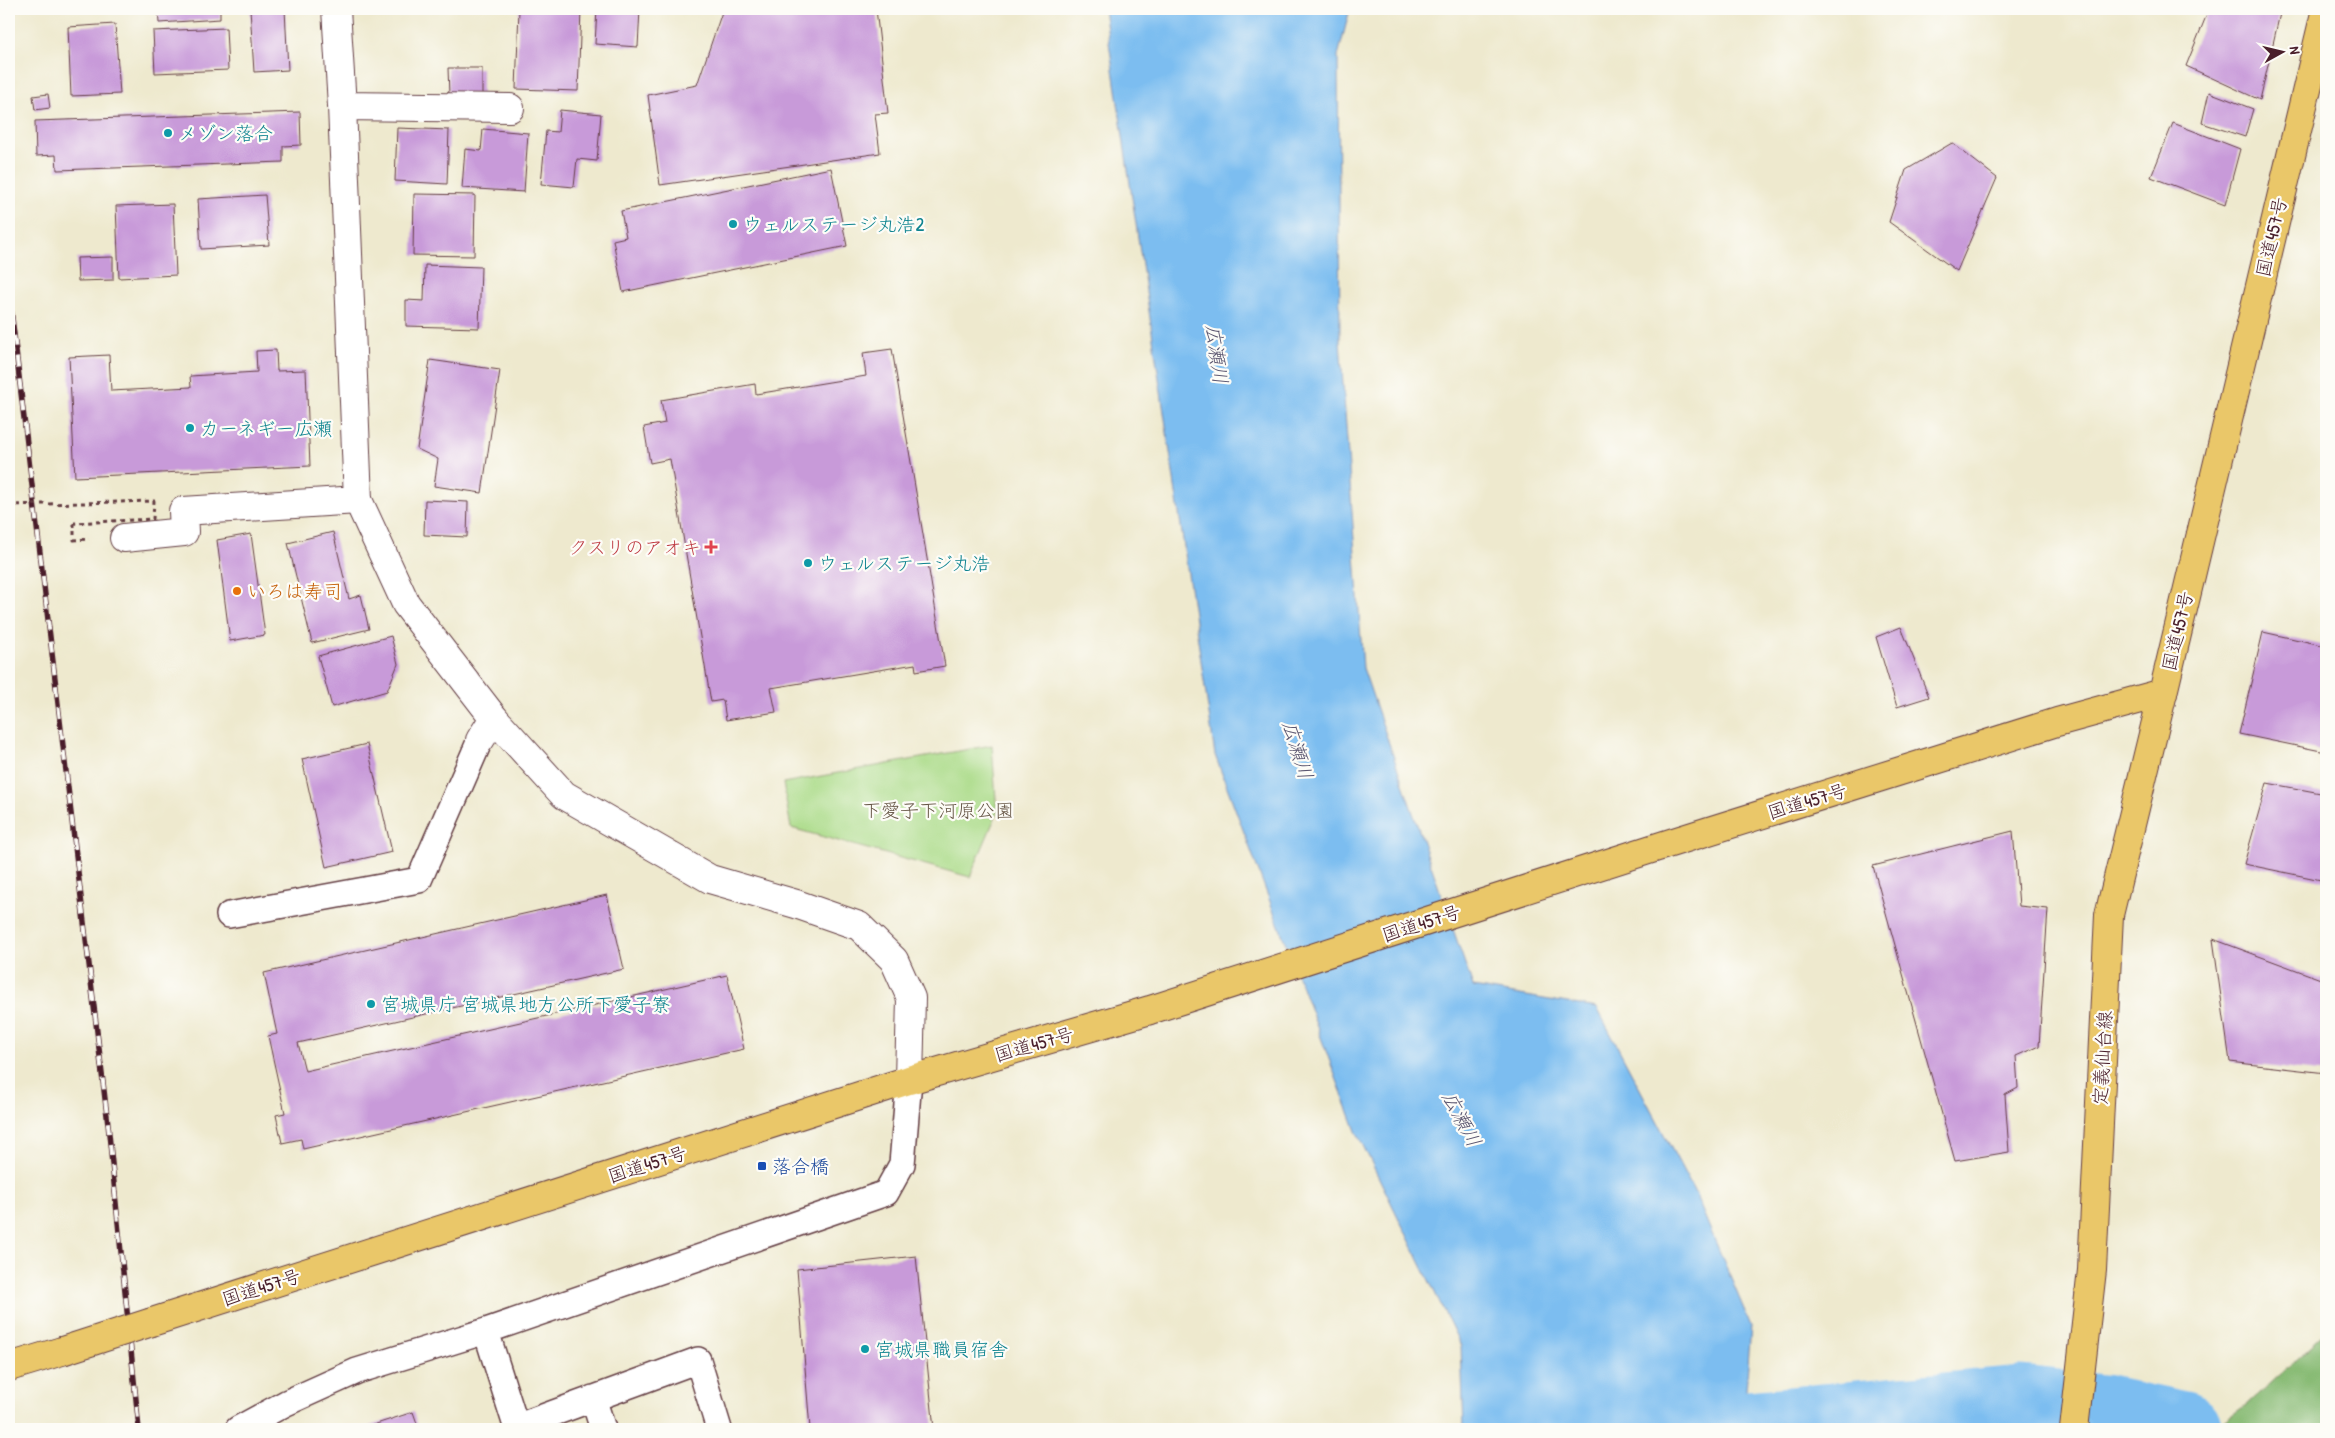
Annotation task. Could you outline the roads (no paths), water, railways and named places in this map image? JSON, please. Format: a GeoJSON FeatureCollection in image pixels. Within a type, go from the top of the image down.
{"type":"FeatureCollection","features":[{"type":"Feature","properties":{"kind":"main road","name":"国道457号"},"geometry":{"type":"LineString","coordinates":[[9,1367],[909,1080],[1150,1010],[1664,845],[2057,722],[2162,693],[2326,9]]}},
{"type":"Feature","properties":{"kind":"main road","name":"定義仙台線"},"geometry":{"type":"LineString","coordinates":[[2074,1429],[2092,1270],[2109,915],[2162,693]]}},
{"type":"Feature","properties":{"kind":"street"},"geometry":{"type":"LineString","coordinates":[[336,9],[342,106],[358,500],[406,604],[487,729],[564,795],[710,879],[796,904],[858,926],[894,960],[911,998],[909,1080]]}},
{"type":"Feature","properties":{"kind":"street"},"geometry":{"type":"LineString","coordinates":[[342,106],[510,108]]}},
{"type":"Feature","properties":{"kind":"street"},"geometry":{"type":"LineString","coordinates":[[124,538],[184,532],[183,511],[358,500]]}},
{"type":"Feature","properties":{"kind":"lane"},"geometry":{"type":"LineString","coordinates":[[229,915],[419,880],[487,729]]}},
{"type":"Feature","properties":{"kind":"lane"},"geometry":{"type":"LineString","coordinates":[[238,1429],[286,1403],[357,1371],[486,1331],[886,1194],[902,1164],[909,1080]]}},
{"type":"Feature","properties":{"kind":"lane"},"geometry":{"type":"LineString","coordinates":[[486,1331],[516,1428],[698,1360],[719,1429]]}},
{"type":"Feature","properties":{"kind":"lane"},"geometry":{"type":"LineString","coordinates":[[593,1398],[603,1429]]}},
{"type":"Feature","properties":{"kind":"water","name":"広瀬川"},"geometry":{"type":"Polygon","coordinates":[[[1104,9],[1350,9],[1338,56],[1340,341],[1363,668],[1473,987],[1597,1008],[1694,1191],[1751,1326],[1743,1429],[1464,1429],[1461,1346],[1356,1131],[1215,755],[1104,9]]]}},
{"type":"Feature","properties":{"kind":"waterway"},"geometry":{"type":"LineString","coordinates":[[1737,1429],[2021,1403],[2102,1412],[2184,1429]]}},
{"type":"Feature","properties":{"kind":"railway"},"geometry":{"type":"LineString","coordinates":[[9,292],[108,1124],[139,1429]]}},
{"type":"Feature","properties":{"kind":"place","name":"メゾン落合"},"geometry":{"type":"Point","coordinates":[168,133]}},
{"type":"Feature","properties":{"kind":"place","name":"ウェルステージ丸浩2"},"geometry":{"type":"Point","coordinates":[733,224]}},
{"type":"Feature","properties":{"kind":"place","name":"カーネギー広瀬"},"geometry":{"type":"Point","coordinates":[190,428]}},
{"type":"Feature","properties":{"kind":"place","name":"クスリのアオキ"},"geometry":{"type":"Point","coordinates":[711,547]}},
{"type":"Feature","properties":{"kind":"place","name":"ウェルステージ丸浩"},"geometry":{"type":"Point","coordinates":[808,563]}},
{"type":"Feature","properties":{"kind":"place","name":"いろは寿司"},"geometry":{"type":"Point","coordinates":[237,591]}},
{"type":"Feature","properties":{"kind":"place","name":"宮城県庁 宮城県地方公所下愛子寮"},"geometry":{"type":"Point","coordinates":[371,1004]}},
{"type":"Feature","properties":{"kind":"place","name":"落合橋"},"geometry":{"type":"Point","coordinates":[762,1166]}},
{"type":"Feature","properties":{"kind":"place","name":"宮城県職員宿舎"},"geometry":{"type":"Point","coordinates":[865,1349]}},
{"type":"Feature","properties":{"kind":"park label","name":"下愛子下河原公園"},"geometry":{"type":"Point","coordinates":[938,810]}}]}
